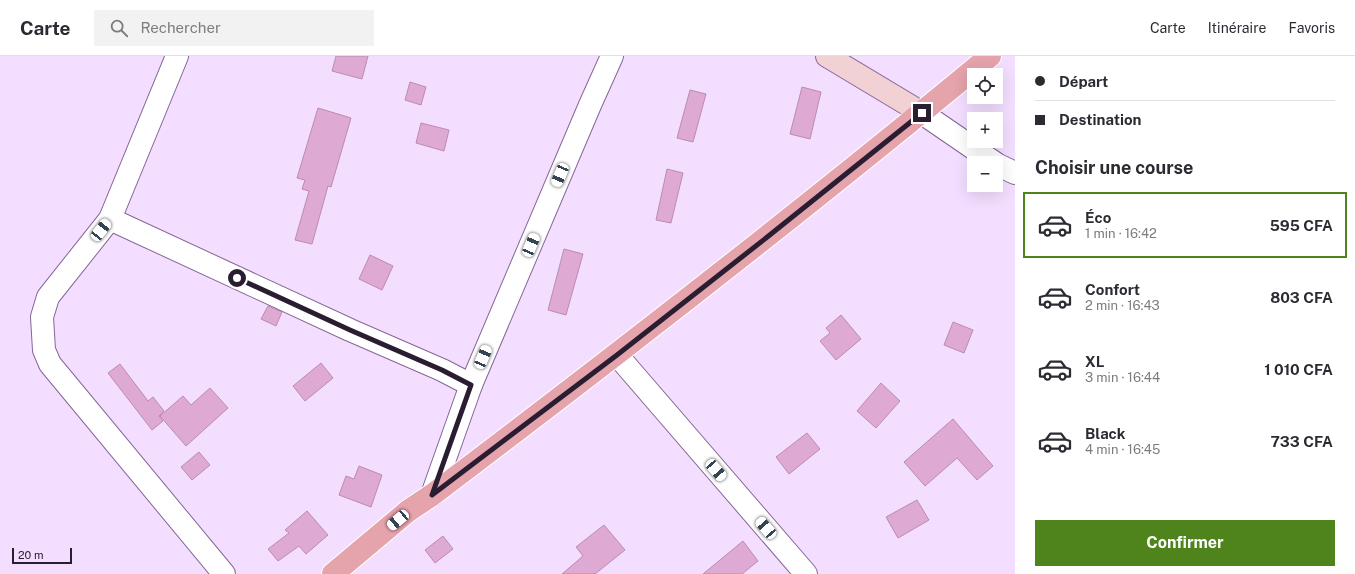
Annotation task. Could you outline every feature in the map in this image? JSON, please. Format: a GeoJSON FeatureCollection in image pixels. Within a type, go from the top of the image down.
{"type":"FeatureCollection","features":[{"type":"Feature","properties":{"kind":"main road"},"geometry":{"type":"LineString","coordinates":[[333,574],[408,511],[432,495],[617,355],[766,238],[922,113],[990,56]]}},
{"type":"Feature","properties":{"kind":"street"},"geometry":{"type":"LineString","coordinates":[[177,56],[110,219],[48,297],[42,317],[44,350],[50,364],[224,574]]}},
{"type":"Feature","properties":{"kind":"street"},"geometry":{"type":"LineString","coordinates":[[432,495],[471,385],[612,56]]}},
{"type":"Feature","properties":{"kind":"street"},"geometry":{"type":"LineString","coordinates":[[827,56],[922,113],[986,156]]}},
{"type":"Feature","properties":{"kind":"street"},"geometry":{"type":"LineString","coordinates":[[1003,167],[1015,173]]}},
{"type":"Feature","properties":{"kind":"street"},"geometry":{"type":"LineString","coordinates":[[110,219],[350,330],[442,370],[471,385]]}},
{"type":"Feature","properties":{"kind":"street"},"geometry":{"type":"LineString","coordinates":[[617,355],[806,574]]}},
{"type":"Feature","properties":{"kind":"building"},"geometry":{"type":"Polygon","coordinates":[[[336,56],[368,56],[362,79],[332,71],[336,56]]]}},
{"type":"Feature","properties":{"kind":"building"},"geometry":{"type":"Polygon","coordinates":[[[410,82],[426,87],[421,105],[405,100],[410,82]]]}},
{"type":"Feature","properties":{"kind":"building"},"geometry":{"type":"Polygon","coordinates":[[[802,87],[821,92],[810,139],[790,134],[802,87]]]}},
{"type":"Feature","properties":{"kind":"building"},"geometry":{"type":"Polygon","coordinates":[[[690,90],[706,94],[693,142],[677,138],[690,90]]]}},
{"type":"Feature","properties":{"kind":"building"},"geometry":{"type":"Polygon","coordinates":[[[318,108],[351,118],[331,187],[328,186],[312,244],[295,240],[309,191],[302,189],[305,180],[297,178],[318,108]]]}},
{"type":"Feature","properties":{"kind":"building"},"geometry":{"type":"Polygon","coordinates":[[[421,123],[449,130],[444,151],[416,143],[421,123]]]}},
{"type":"Feature","properties":{"kind":"building"},"geometry":{"type":"Polygon","coordinates":[[[667,169],[683,173],[671,223],[656,220],[667,169]]]}},
{"type":"Feature","properties":{"kind":"building"},"geometry":{"type":"Polygon","coordinates":[[[564,249],[583,254],[566,315],[548,310],[564,249]]]}},
{"type":"Feature","properties":{"kind":"building"},"geometry":{"type":"Polygon","coordinates":[[[370,255],[393,266],[382,290],[359,279],[370,255]]]}},
{"type":"Feature","properties":{"kind":"building"},"geometry":{"type":"Polygon","coordinates":[[[268,306],[282,312],[276,326],[261,319],[268,306]]]}},
{"type":"Feature","properties":{"kind":"building"},"geometry":{"type":"Polygon","coordinates":[[[841,315],[861,339],[836,360],[820,341],[830,333],[826,328],[841,315]]]}},
{"type":"Feature","properties":{"kind":"building"},"geometry":{"type":"Polygon","coordinates":[[[953,322],[973,330],[964,353],[944,345],[953,322]]]}},
{"type":"Feature","properties":{"kind":"building"},"geometry":{"type":"Polygon","coordinates":[[[321,363],[333,378],[305,401],[293,386],[321,363]]]}},
{"type":"Feature","properties":{"kind":"building"},"geometry":{"type":"Polygon","coordinates":[[[120,364],[148,401],[153,397],[164,411],[159,416],[163,421],[152,430],[108,373],[120,364]]]}},
{"type":"Feature","properties":{"kind":"building"},"geometry":{"type":"Polygon","coordinates":[[[881,383],[900,401],[876,428],[857,411],[881,383]]]}},
{"type":"Feature","properties":{"kind":"building"},"geometry":{"type":"Polygon","coordinates":[[[210,388],[228,408],[186,446],[160,416],[183,396],[191,405],[210,388]]]}},
{"type":"Feature","properties":{"kind":"building"},"geometry":{"type":"Polygon","coordinates":[[[953,419],[993,466],[977,480],[957,458],[925,486],[904,462],[953,419]]]}},
{"type":"Feature","properties":{"kind":"building"},"geometry":{"type":"Polygon","coordinates":[[[807,433],[820,449],[789,474],[776,457],[807,433]]]}},
{"type":"Feature","properties":{"kind":"building"},"geometry":{"type":"Polygon","coordinates":[[[199,452],[210,465],[192,480],[181,467],[199,452]]]}},
{"type":"Feature","properties":{"kind":"building"},"geometry":{"type":"Polygon","coordinates":[[[359,466],[382,475],[371,507],[339,495],[346,476],[354,479],[359,466]]]}},
{"type":"Feature","properties":{"kind":"building"},"geometry":{"type":"Polygon","coordinates":[[[917,500],[929,520],[898,538],[886,517],[917,500]]]}},
{"type":"Feature","properties":{"kind":"building"},"geometry":{"type":"Polygon","coordinates":[[[307,511],[328,535],[306,554],[299,546],[278,561],[268,549],[289,533],[285,530],[307,511]]]}},
{"type":"Feature","properties":{"kind":"building"},"geometry":{"type":"Polygon","coordinates":[[[604,525],[625,550],[595,574],[562,574],[583,556],[576,547],[604,525]]]}},
{"type":"Feature","properties":{"kind":"building"},"geometry":{"type":"Polygon","coordinates":[[[443,536],[453,549],[435,563],[425,550],[443,536]]]}},
{"type":"Feature","properties":{"kind":"building"},"geometry":{"type":"Polygon","coordinates":[[[743,541],[758,561],[742,574],[703,574],[743,541]]]}},
{"type":"Feature","properties":{"kind":"route"},"geometry":{"type":"LineString","coordinates":[[237,278],[442,370],[471,385],[432,495],[617,355],[922,113]]}}]}
